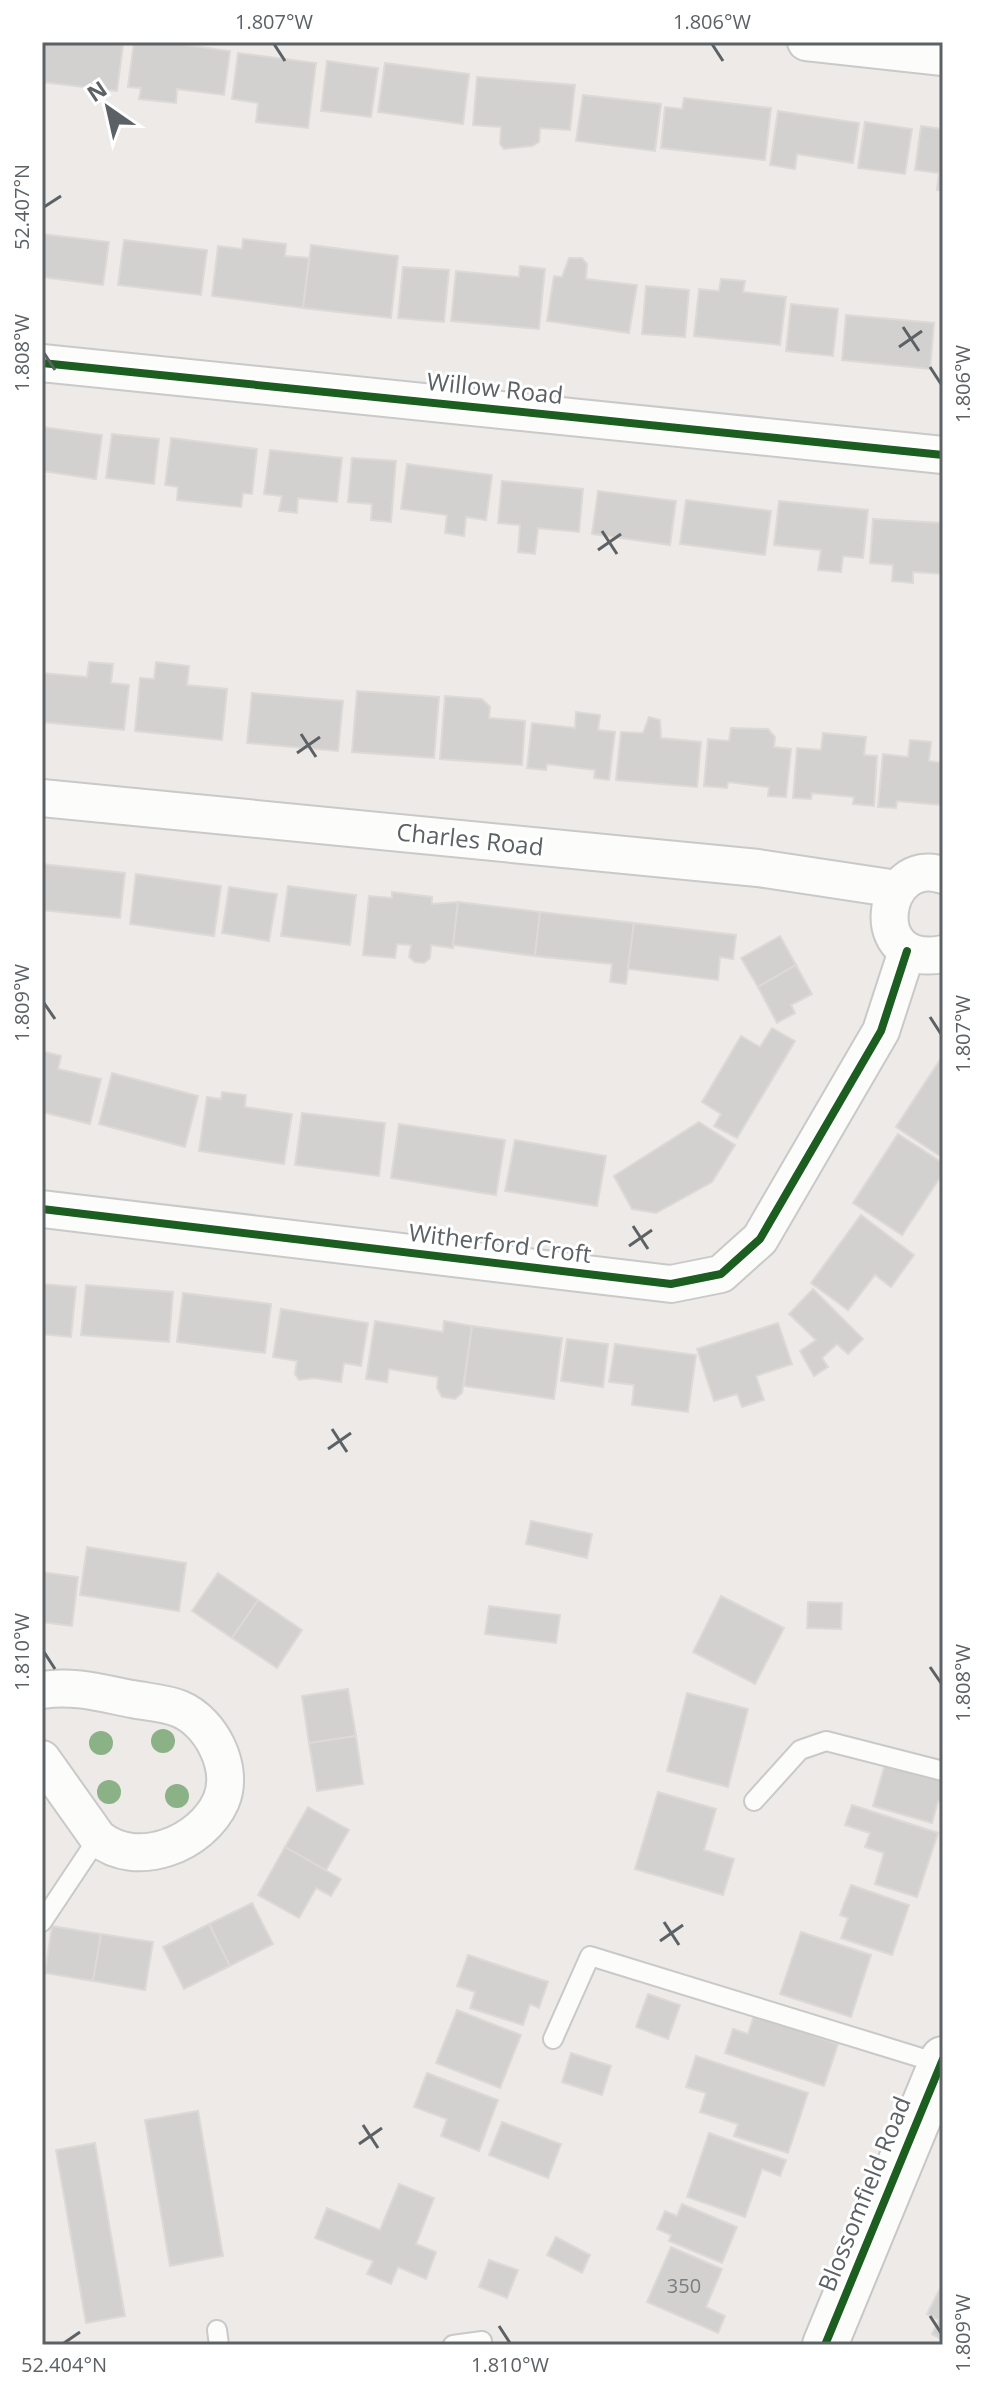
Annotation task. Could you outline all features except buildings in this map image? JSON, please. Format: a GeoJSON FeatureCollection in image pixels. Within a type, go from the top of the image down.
{"type":"FeatureCollection","features":[{"type":"Feature","properties":{"kind":"main road","name":"Blossomfield Road"},"geometry":{"type":"LineString","coordinates":[[825,2345],[942,2061]]}},
{"type":"Feature","properties":{"kind":"main road"},"geometry":{"type":"LineString","coordinates":[[843,2345],[855,2268]]}},
{"type":"Feature","properties":{"kind":"street"},"geometry":{"type":"LineString","coordinates":[[806,42],[943,57]]}},
{"type":"Feature","properties":{"kind":"street","name":"Willow Road"},"geometry":{"type":"LineString","coordinates":[[42,363],[943,455]]}},
{"type":"Feature","properties":{"kind":"street","name":"Charles Road"},"geometry":{"type":"LineString","coordinates":[[42,798],[758,868],[897,889]]}},
{"type":"Feature","properties":{"kind":"street"},"geometry":{"type":"LineString","coordinates":[[943,875],[934,872],[914,875],[897,889],[888,908],[891,933],[907,951],[922,958],[943,954]]}},
{"type":"Feature","properties":{"kind":"street","name":"Witherford Croft"},"geometry":{"type":"LineString","coordinates":[[42,1209],[671,1284],[721,1274],[760,1239],[866,1058],[881,1031],[907,951]]}},
{"type":"Feature","properties":{"kind":"street"},"geometry":{"type":"LineString","coordinates":[[42,1690],[67,1686],[180,1709],[207,1728],[221,1753],[223,1797],[196,1833],[165,1851],[108,1847],[98,1838],[42,1759]]}},
{"type":"Feature","properties":{"kind":"lane"},"geometry":{"type":"LineString","coordinates":[[754,1801],[800,1750],[826,1741],[943,1771]]}},
{"type":"Feature","properties":{"kind":"lane"},"geometry":{"type":"LineString","coordinates":[[42,1922],[98,1838]]}},
{"type":"Feature","properties":{"kind":"lane"},"geometry":{"type":"LineString","coordinates":[[553,2039],[590,1956],[942,2061]]}},
{"type":"Feature","properties":{"kind":"lane"},"geometry":{"type":"LineString","coordinates":[[453,2345],[482,2341]]}},
{"type":"Feature","properties":{"kind":"cycle path"},"geometry":{"type":"LineString","coordinates":[[42,363],[943,455]]}},
{"type":"Feature","properties":{"kind":"cycle path"},"geometry":{"type":"LineString","coordinates":[[42,1209],[671,1284],[721,1274],[760,1239],[881,1031],[907,951]]}},
{"type":"Feature","properties":{"kind":"cycle path"},"geometry":{"type":"LineString","coordinates":[[825,2345],[943,2059]]}}]}
